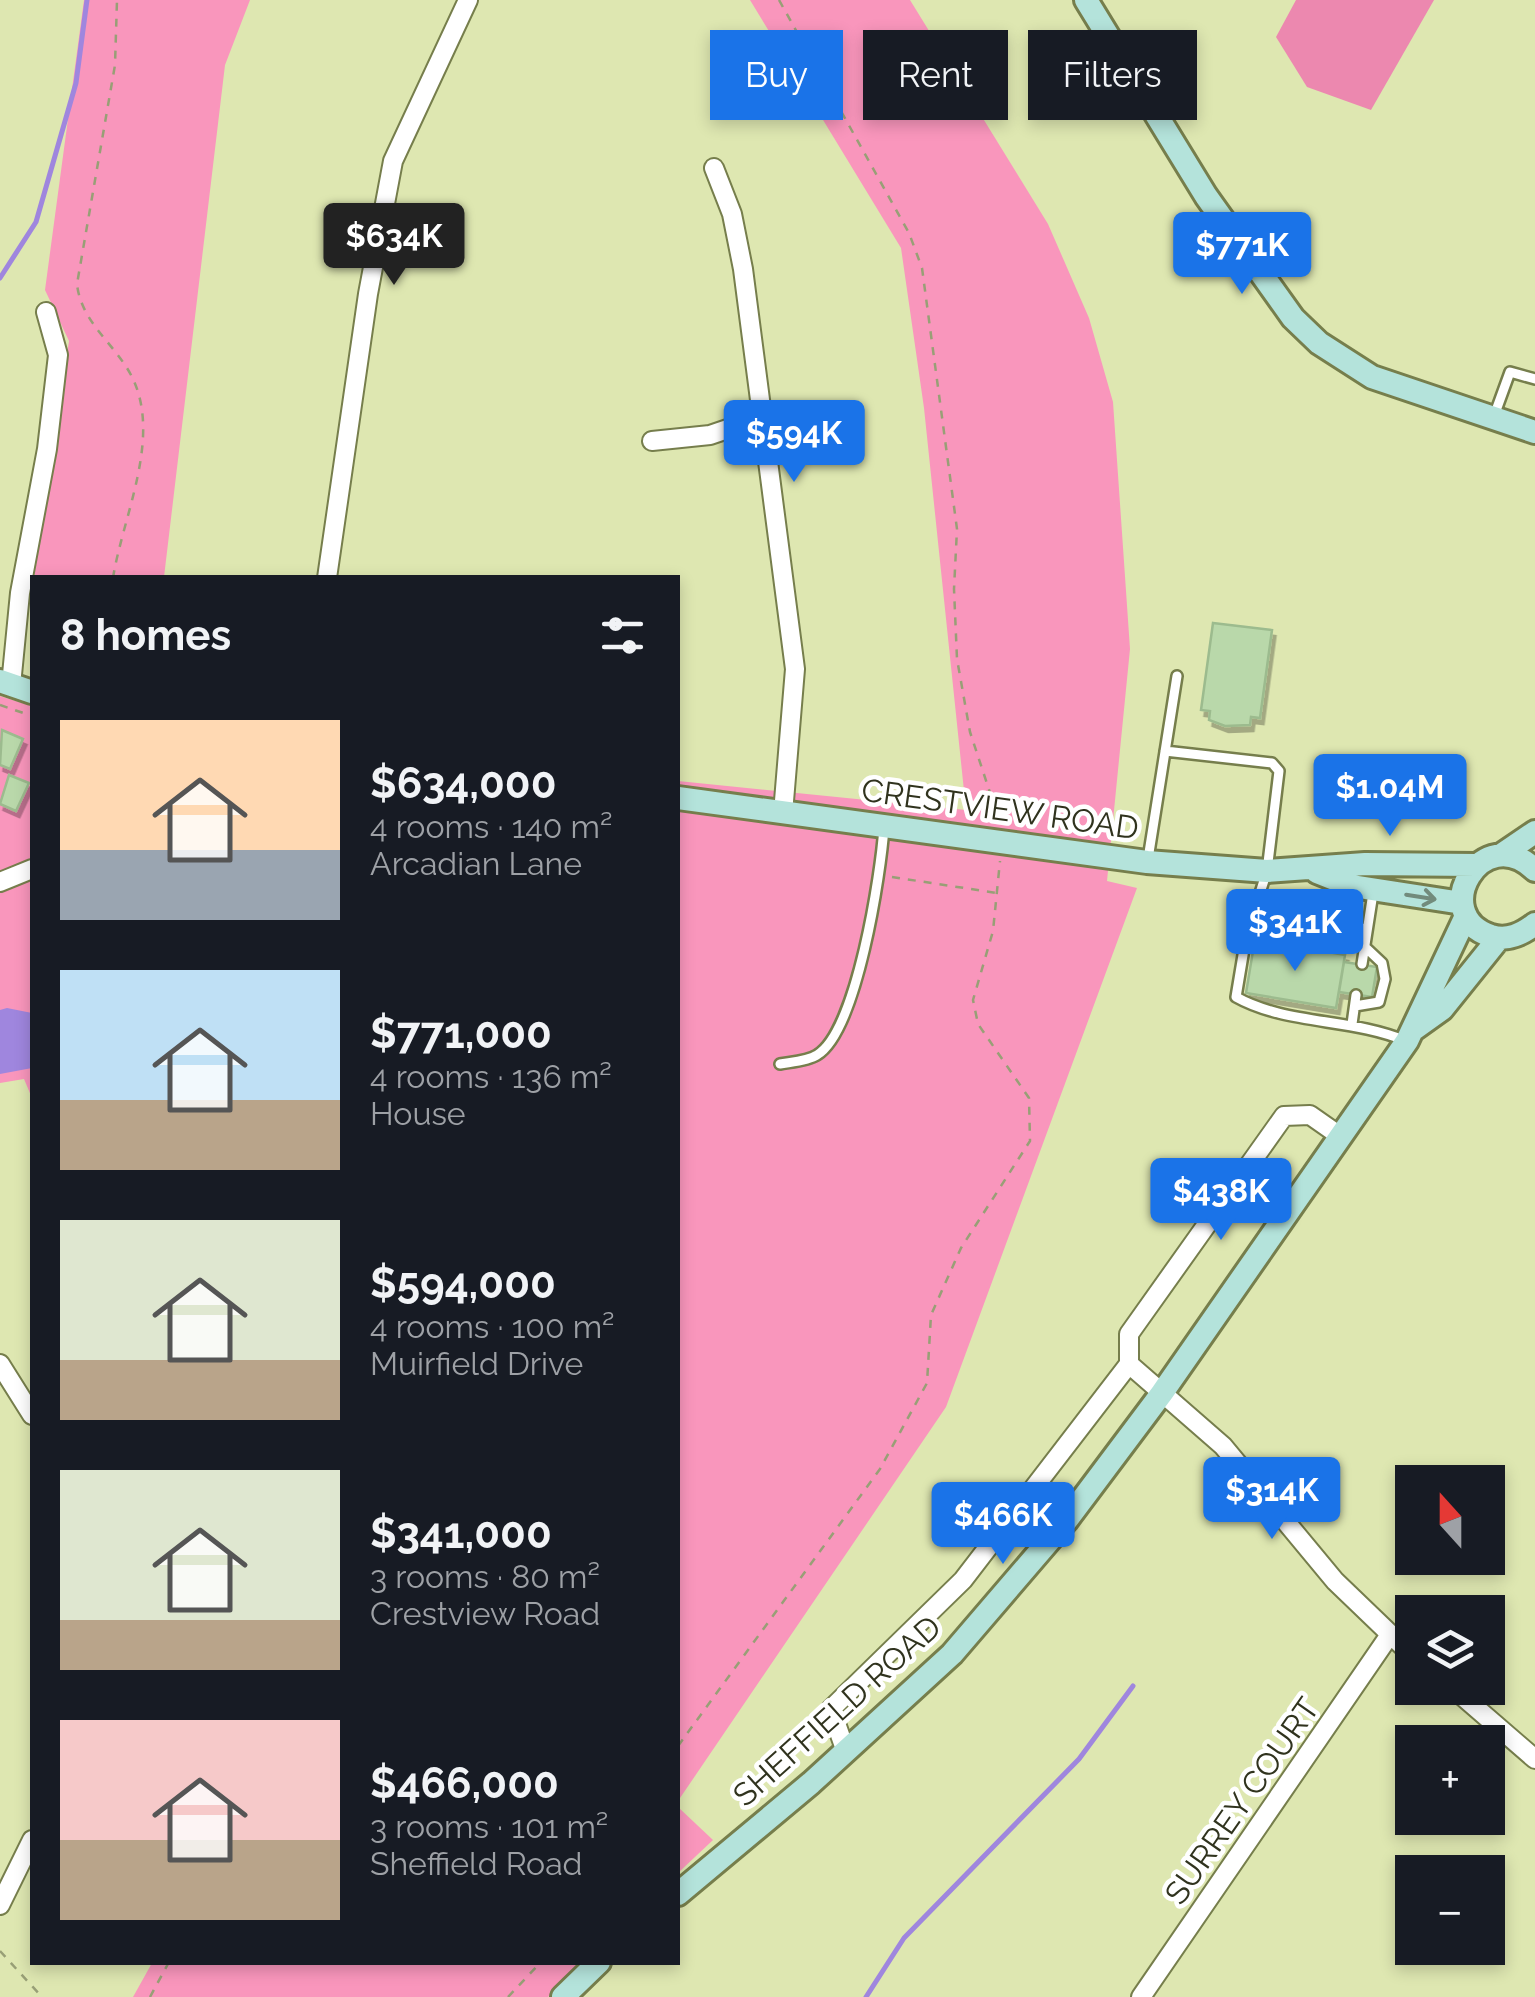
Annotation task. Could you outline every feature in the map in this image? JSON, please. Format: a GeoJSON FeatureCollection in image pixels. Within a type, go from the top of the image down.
{"type":"FeatureCollection","features":[{"type":"Feature","properties":{"kind":"street"},"geometry":{"type":"LineString","coordinates":[[327,575],[368,294],[393,161],[468,0]]}},
{"type":"Feature","properties":{"kind":"street"},"geometry":{"type":"LineString","coordinates":[[1086,0],[1224,223],[1293,318],[1319,343],[1372,377],[1535,432]]}},
{"type":"Feature","properties":{"kind":"street"},"geometry":{"type":"LineString","coordinates":[[714,168],[732,214],[743,269],[796,669],[783,812]]}},
{"type":"Feature","properties":{"kind":"street"},"geometry":{"type":"LineString","coordinates":[[11,691],[20,593],[47,448],[58,356],[46,312]]}},
{"type":"Feature","properties":{"kind":"street"},"geometry":{"type":"LineString","coordinates":[[652,441],[710,435],[760,418]]}},
{"type":"Feature","properties":{"kind":"street","name":"CRESTVIEW ROAD"},"geometry":{"type":"LineString","coordinates":[[680,798],[1147,862],[1267,871],[1314,871],[1364,864],[1476,866]]}},
{"type":"Feature","properties":{"kind":"street"},"geometry":{"type":"LineString","coordinates":[[1476,866],[1535,832]]}},
{"type":"Feature","properties":{"kind":"street"},"geometry":{"type":"LineString","coordinates":[[1501,855],[1515,856],[1535,870]]}},
{"type":"Feature","properties":{"kind":"street","name":"SHEFFIELD ROAD"},"geometry":{"type":"LineString","coordinates":[[680,1892],[846,1752],[1002,1600],[1162,1392],[1410,1035],[1464,910],[1467,876],[1476,866]]}},
{"type":"Feature","properties":{"kind":"street"},"geometry":{"type":"LineString","coordinates":[[0,882],[30,871]]}},
{"type":"Feature","properties":{"kind":"street","name":"CRESTVIEW ROAD"},"geometry":{"type":"LineString","coordinates":[[1314,871],[1464,910]]}},
{"type":"Feature","properties":{"kind":"street"},"geometry":{"type":"LineString","coordinates":[[1464,910],[1486,934],[1523,933]]}},
{"type":"Feature","properties":{"kind":"street","name":"SHEFFIELD ROAD"},"geometry":{"type":"LineString","coordinates":[[1410,1035],[1523,933]]}},
{"type":"Feature","properties":{"kind":"street"},"geometry":{"type":"LineString","coordinates":[[846,1752],[831,1709],[963,1580],[1128,1364],[1130,1334],[1276,1125],[1284,1116],[1310,1114],[1340,1136]]}},
{"type":"Feature","properties":{"kind":"street"},"geometry":{"type":"LineString","coordinates":[[0,1364],[30,1411]]}},
{"type":"Feature","properties":{"kind":"street"},"geometry":{"type":"LineString","coordinates":[[1128,1364],[1223,1446],[1335,1581],[1395,1641]]}},
{"type":"Feature","properties":{"kind":"street","name":"SURREY COURT"},"geometry":{"type":"LineString","coordinates":[[1140,1997],[1389,1636]]}},
{"type":"Feature","properties":{"kind":"street"},"geometry":{"type":"LineString","coordinates":[[1473,1705],[1535,1759]]}},
{"type":"Feature","properties":{"kind":"street"},"geometry":{"type":"LineString","coordinates":[[0,1905],[30,1844]]}},
{"type":"Feature","properties":{"kind":"street"},"geometry":{"type":"LineString","coordinates":[[563,1997],[596,1965]]}},
{"type":"Feature","properties":{"kind":"lane"},"geometry":{"type":"LineString","coordinates":[[1492,418],[1510,372],[1535,379]]}},
{"type":"Feature","properties":{"kind":"lane"},"geometry":{"type":"LineString","coordinates":[[1147,862],[1177,676]]}},
{"type":"Feature","properties":{"kind":"lane"},"geometry":{"type":"LineString","coordinates":[[1165,751],[1272,763],[1280,771],[1267,871],[1236,997],[1254,1007],[1410,1035]]}},
{"type":"Feature","properties":{"kind":"lane"},"geometry":{"type":"LineString","coordinates":[[780,1064],[816,1056],[832,1040],[846,1014],[881,876],[884,826]]}},
{"type":"Feature","properties":{"kind":"lane"},"geometry":{"type":"LineString","coordinates":[[1362,964],[1373,889]]}},
{"type":"Feature","properties":{"kind":"lane"},"geometry":{"type":"LineString","coordinates":[[1254,912],[1368,929]]}},
{"type":"Feature","properties":{"kind":"lane"},"geometry":{"type":"LineString","coordinates":[[1352,1024],[1356,1000],[1378,1002],[1384,991],[1382,963],[1364,947]]}},
{"type":"Feature","properties":{"kind":"path"},"geometry":{"type":"LineString","coordinates":[[113,575],[141,451],[141,404],[128,370],[86,314],[76,284],[115,65],[117,0]]}},
{"type":"Feature","properties":{"kind":"path"},"geometry":{"type":"LineString","coordinates":[[680,1743],[880,1469],[927,1383],[932,1315],[961,1248],[1030,1141],[1029,1098],[975,1015],[976,985],[993,932],[1000,818],[970,732],[958,659],[954,588],[958,529],[922,268],[909,234],[779,0]]}},
{"type":"Feature","properties":{"kind":"path"},"geometry":{"type":"LineString","coordinates":[[11,691],[30,714]]}},
{"type":"Feature","properties":{"kind":"path"},"geometry":{"type":"LineString","coordinates":[[881,876],[997,894]]}},
{"type":"Feature","properties":{"kind":"path"},"geometry":{"type":"LineString","coordinates":[[0,1951],[42,1997]]}},
{"type":"Feature","properties":{"kind":"path"},"geometry":{"type":"LineString","coordinates":[[150,1997],[167,1965]]}},
{"type":"Feature","properties":{"kind":"path"},"geometry":{"type":"LineString","coordinates":[[508,1997],[538,1965]]}},
{"type":"Feature","properties":{"kind":"shaded area"},"geometry":{"type":"Polygon","coordinates":[[[84,0],[250,0],[225,65],[164,575],[34,575],[69,341],[45,290],[84,0]]]}},
{"type":"Feature","properties":{"kind":"shaded area"},"geometry":{"type":"Polygon","coordinates":[[[750,0],[910,0],[928,30],[863,30],[863,120],[984,120],[1048,224],[1089,318],[1113,402],[1130,649],[1107,881],[1137,888],[946,1407],[680,1798],[680,781],[966,810],[924,408],[901,248],[823,120],[843,120],[843,30],[768,30],[750,0]]]}},
{"type":"Feature","properties":{"kind":"shaded area"},"geometry":{"type":"Polygon","coordinates":[[[1296,0],[1434,0],[1371,110],[1307,87],[1276,37],[1296,0]]]}},
{"type":"Feature","properties":{"kind":"shaded area"},"geometry":{"type":"Polygon","coordinates":[[[30,682],[30,1093],[24,1079],[0,1083],[0,696],[22,703],[30,682]]]}},
{"type":"Feature","properties":{"kind":"shaded area"},"geometry":{"type":"Polygon","coordinates":[[[0,1010],[30,1013],[30,1068],[0,1074],[0,1010]]]}},
{"type":"Feature","properties":{"kind":"shaded area"},"geometry":{"type":"Polygon","coordinates":[[[680,1809],[713,1840],[680,1871],[680,1809]]]}},
{"type":"Feature","properties":{"kind":"shaded area"},"geometry":{"type":"Polygon","coordinates":[[[151,1965],[577,1965],[548,1997],[133,1997],[151,1965]]]}},
{"type":"Feature","properties":{"kind":"building"},"geometry":{"type":"Polygon","coordinates":[[[1213,623],[1272,630],[1260,718],[1251,717],[1250,725],[1225,726],[1209,720],[1210,711],[1201,710],[1213,623]]]}},
{"type":"Feature","properties":{"kind":"building"},"geometry":{"type":"Polygon","coordinates":[[[2,730],[23,739],[10,769],[0,765],[2,730]]]}},
{"type":"Feature","properties":{"kind":"building"},"geometry":{"type":"Polygon","coordinates":[[[9,775],[29,783],[16,811],[0,804],[9,775]]]}},
{"type":"Feature","properties":{"kind":"building"},"geometry":{"type":"Polygon","coordinates":[[[1255,939],[1345,955],[1336,1008],[1246,993],[1255,939]]]}},
{"type":"Feature","properties":{"kind":"building"},"geometry":{"type":"Polygon","coordinates":[[[1344,962],[1377,967],[1372,997],[1339,992],[1344,962]]]}},
{"type":"Feature","properties":{"kind":"waterway"},"geometry":{"type":"LineString","coordinates":[[0,278],[36,222],[76,83],[87,0]]}},
{"type":"Feature","properties":{"kind":"waterway"},"geometry":{"type":"LineString","coordinates":[[866,1997],[904,1938],[1079,1759],[1133,1686]]}}]}
